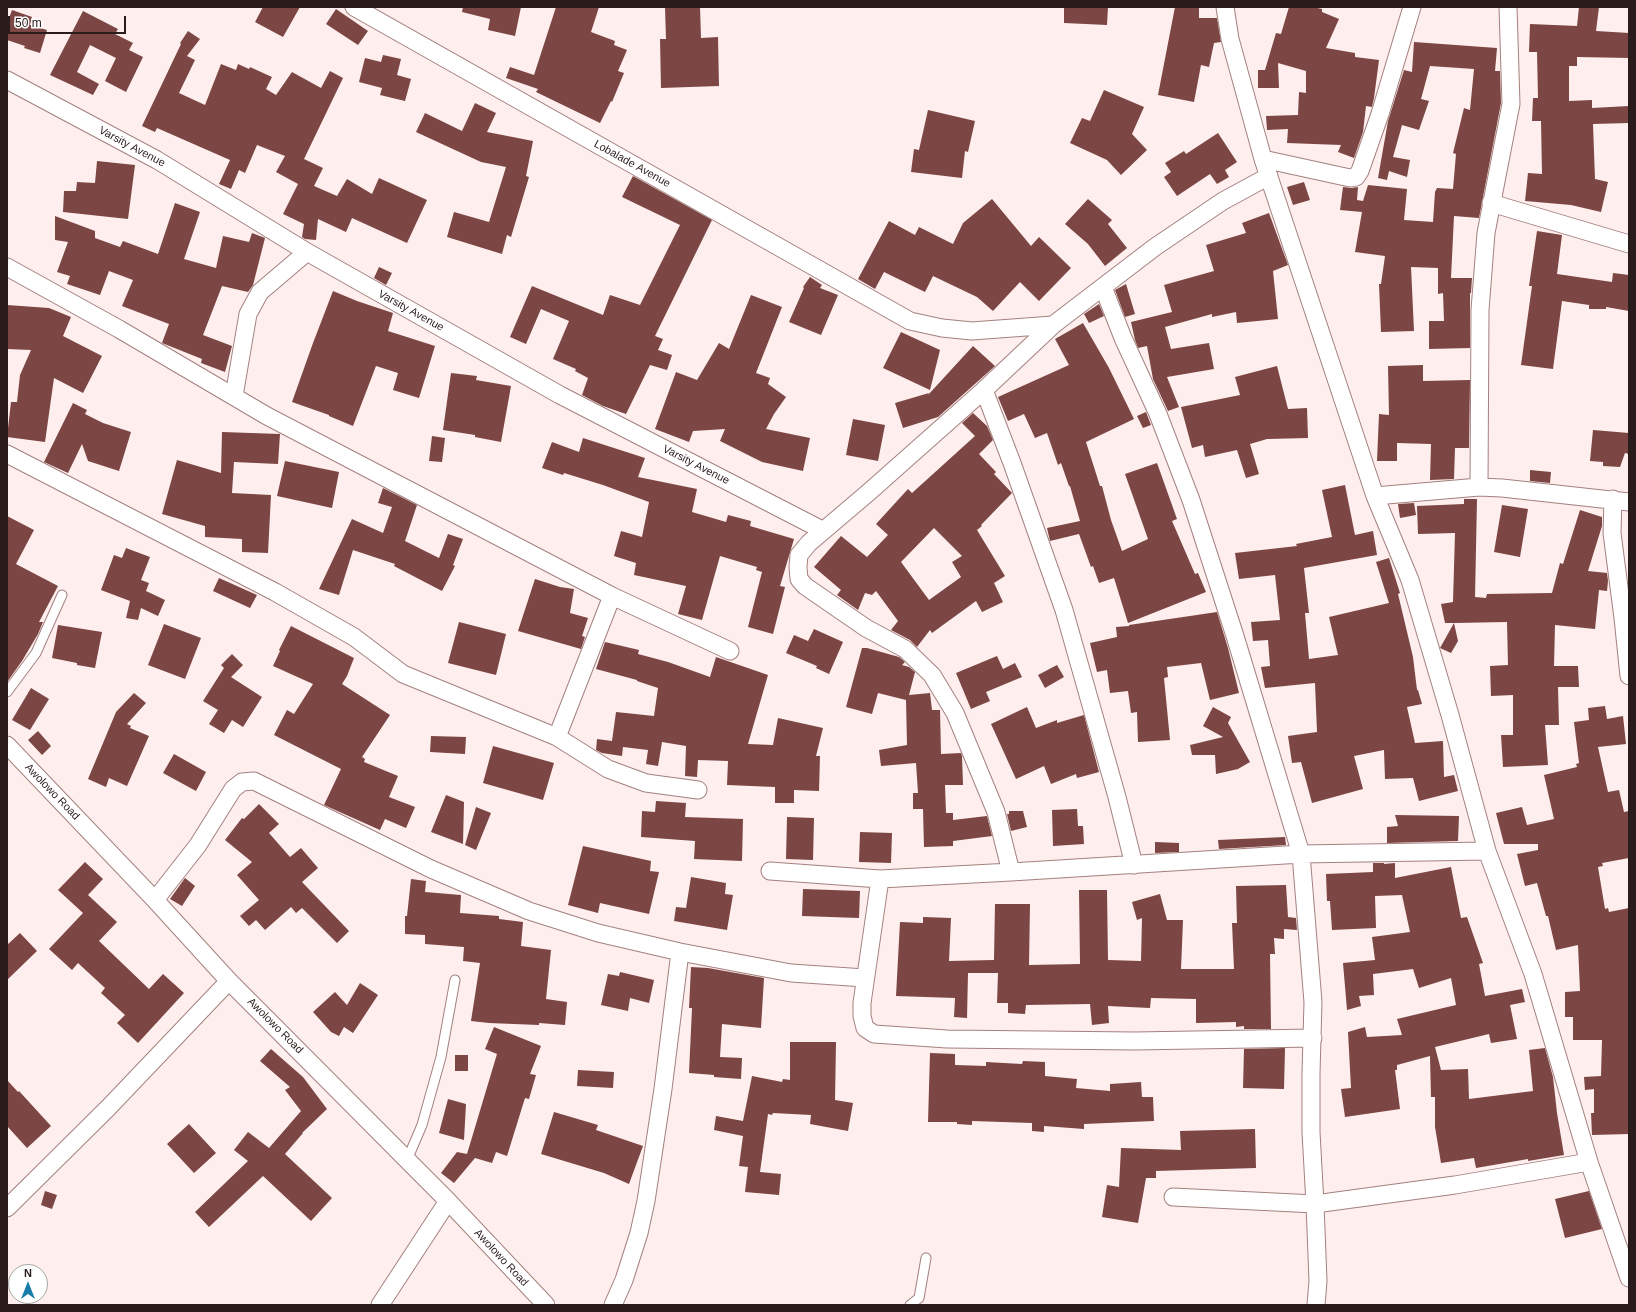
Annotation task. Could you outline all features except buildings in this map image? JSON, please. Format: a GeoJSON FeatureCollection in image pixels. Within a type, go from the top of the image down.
{"type":"FeatureCollection","features":[{"type":"Feature","properties":{"kind":"street","name":"Lobalade Avenue"},"geometry":{"type":"LineString","coordinates":[[354,7],[910,321],[942,328],[972,331],[1053,325]]}},
{"type":"Feature","properties":{"kind":"street"},"geometry":{"type":"LineString","coordinates":[[1225,7],[1230,39],[1263,159],[1375,496],[1410,580],[1450,715],[1487,851],[1532,974],[1589,1162],[1629,1278]]}},
{"type":"Feature","properties":{"kind":"street"},"geometry":{"type":"LineString","coordinates":[[1263,159],[1350,178],[1356,177],[1360,171],[1380,114],[1412,7]]}},
{"type":"Feature","properties":{"kind":"street"},"geometry":{"type":"LineString","coordinates":[[1479,487],[1480,310],[1486,233],[1512,104],[1508,7]]}},
{"type":"Feature","properties":{"kind":"street","name":"Varsity Avenue"},"geometry":{"type":"LineString","coordinates":[[7,80],[157,160],[307,252],[560,395],[822,530]]}},
{"type":"Feature","properties":{"kind":"street"},"geometry":{"type":"LineString","coordinates":[[1011,872],[996,812],[955,713],[932,675],[904,649],[866,628],[805,586],[799,579],[797,573],[799,555],[822,530],[869,492],[984,390],[1053,325],[1161,242],[1223,201],[1269,176]]}},
{"type":"Feature","properties":{"kind":"street"},"geometry":{"type":"LineString","coordinates":[[1491,203],[1629,244]]}},
{"type":"Feature","properties":{"kind":"street"},"geometry":{"type":"LineString","coordinates":[[234,396],[248,314],[260,292],[307,252]]}},
{"type":"Feature","properties":{"kind":"street"},"geometry":{"type":"LineString","coordinates":[[7,268],[119,329],[274,420],[612,596],[730,651]]}},
{"type":"Feature","properties":{"kind":"street"},"geometry":{"type":"LineString","coordinates":[[1103,287],[1123,338],[1158,414],[1191,500],[1235,636],[1301,854],[1313,1002],[1313,1038],[1310,1073],[1311,1132],[1316,1204],[1318,1281],[1316,1305]]}},
{"type":"Feature","properties":{"kind":"street"},"geometry":{"type":"LineString","coordinates":[[984,390],[1012,463],[1064,610],[1117,797],[1134,865]]}},
{"type":"Feature","properties":{"kind":"street"},"geometry":{"type":"LineString","coordinates":[[7,454],[276,592],[354,637],[403,674],[557,737],[608,769],[646,782],[698,790]]}},
{"type":"Feature","properties":{"kind":"street"},"geometry":{"type":"LineString","coordinates":[[1375,496],[1479,487],[1621,500],[1612,533],[1624,618],[1629,676]]}},
{"type":"Feature","properties":{"kind":"street"},"geometry":{"type":"LineString","coordinates":[[557,737],[612,596]]}},
{"type":"Feature","properties":{"kind":"street","name":"Awolowo Road"},"geometry":{"type":"LineString","coordinates":[[7,745],[230,981],[448,1201],[546,1305]]}},
{"type":"Feature","properties":{"kind":"street"},"geometry":{"type":"LineString","coordinates":[[155,900],[198,845],[233,789],[242,782],[254,782],[431,870],[529,911],[598,933],[680,952],[791,973],[865,978]]}},
{"type":"Feature","properties":{"kind":"street"},"geometry":{"type":"LineString","coordinates":[[770,871],[880,879],[1301,854],[1487,851]]}},
{"type":"Feature","properties":{"kind":"street"},"geometry":{"type":"LineString","coordinates":[[880,879],[865,978],[862,1016],[865,1028],[874,1034],[947,1039],[1135,1041],[1313,1038]]}},
{"type":"Feature","properties":{"kind":"street"},"geometry":{"type":"LineString","coordinates":[[613,1305],[624,1280],[639,1233],[646,1200],[663,1089],[680,952]]}},
{"type":"Feature","properties":{"kind":"street"},"geometry":{"type":"LineString","coordinates":[[7,1208],[108,1108],[230,981]]}},
{"type":"Feature","properties":{"kind":"street"},"geometry":{"type":"LineString","coordinates":[[1173,1197],[1316,1204],[1455,1185],[1589,1162]]}},
{"type":"Feature","properties":{"kind":"street"},"geometry":{"type":"LineString","coordinates":[[380,1305],[448,1201]]}},
{"type":"Feature","properties":{"kind":"lane"},"geometry":{"type":"LineString","coordinates":[[7,692],[36,653],[62,595]]}},
{"type":"Feature","properties":{"kind":"lane"},"geometry":{"type":"LineString","coordinates":[[407,1160],[422,1125],[441,1057],[455,980]]}},
{"type":"Feature","properties":{"kind":"lane"},"geometry":{"type":"LineString","coordinates":[[910,1305],[919,1298],[926,1258]]}}]}
